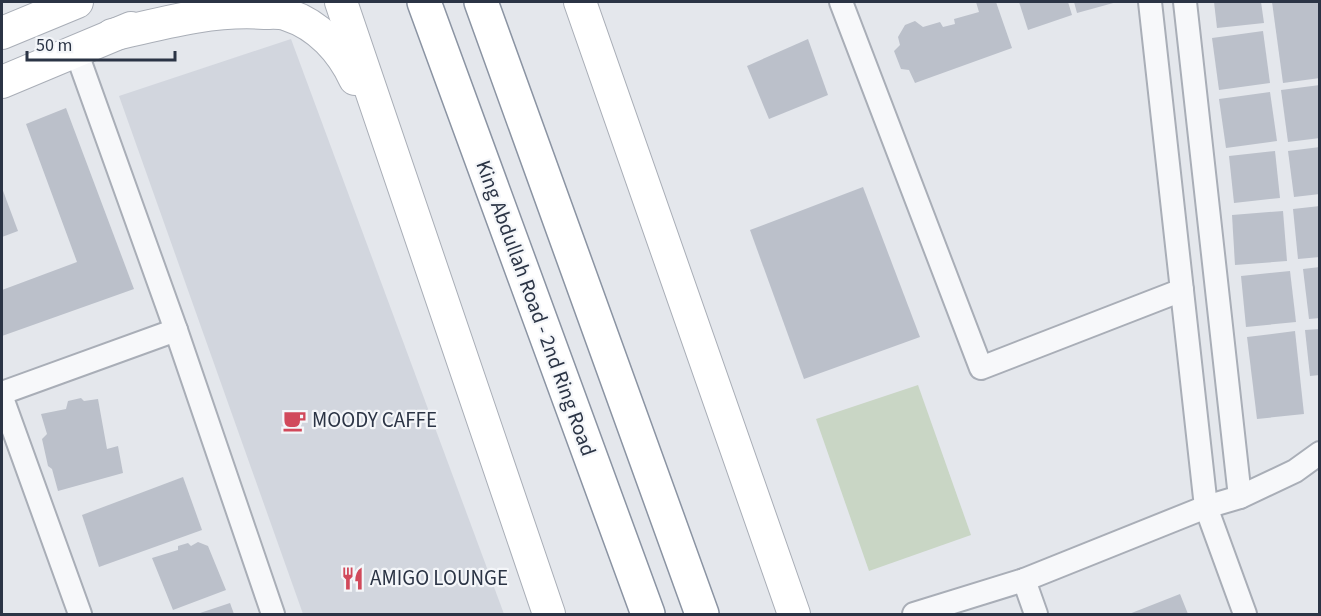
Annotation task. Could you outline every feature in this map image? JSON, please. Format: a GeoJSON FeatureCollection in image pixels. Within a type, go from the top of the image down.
{"type":"FeatureCollection","features":[{"type":"Feature","properties":{"kind":"highway","name":"King Abdullah Road - 2nd Ring Road"},"geometry":{"type":"LineString","coordinates":[[424,2],[648,615]]}},
{"type":"Feature","properties":{"kind":"highway"},"geometry":{"type":"LineString","coordinates":[[481,2],[702,615]]}},
{"type":"Feature","properties":{"kind":"main road"},"geometry":{"type":"LineString","coordinates":[[2,33],[77,2]]}},
{"type":"Feature","properties":{"kind":"main road"},"geometry":{"type":"LineString","coordinates":[[2,82],[193,2]]}},
{"type":"Feature","properties":{"kind":"main road"},"geometry":{"type":"LineString","coordinates":[[340,2],[549,615]]}},
{"type":"Feature","properties":{"kind":"main road"},"geometry":{"type":"LineString","coordinates":[[580,2],[794,615]]}},
{"type":"Feature","properties":{"kind":"main road"},"geometry":{"type":"LineString","coordinates":[[112,35],[176,20],[236,11],[287,14],[322,33],[347,62],[396,165]]}},
{"type":"Feature","properties":{"kind":"street"},"geometry":{"type":"LineString","coordinates":[[841,2],[981,368],[1182,290]]}},
{"type":"Feature","properties":{"kind":"street"},"geometry":{"type":"LineString","coordinates":[[1150,2],[1206,507],[1245,615]]}},
{"type":"Feature","properties":{"kind":"street"},"geometry":{"type":"LineString","coordinates":[[1185,2],[1240,497]]}},
{"type":"Feature","properties":{"kind":"street"},"geometry":{"type":"LineString","coordinates":[[76,51],[176,330],[273,615]]}},
{"type":"Feature","properties":{"kind":"street"},"geometry":{"type":"LineString","coordinates":[[2,393],[176,330]]}},
{"type":"Feature","properties":{"kind":"street"},"geometry":{"type":"LineString","coordinates":[[2,398],[80,615]]}},
{"type":"Feature","properties":{"kind":"street"},"geometry":{"type":"LineString","coordinates":[[914,615],[1024,580],[1206,507],[1240,497],[1295,471],[1320,453]]}},
{"type":"Feature","properties":{"kind":"street"},"geometry":{"type":"LineString","coordinates":[[1024,580],[1036,615]]}},
{"type":"Feature","properties":{"kind":"shaded area"},"geometry":{"type":"Polygon","coordinates":[[[291,39],[504,614],[303,614],[119,96],[291,39]]]}},
{"type":"Feature","properties":{"kind":"green space"},"geometry":{"type":"Polygon","coordinates":[[[918,385],[971,535],[869,571],[816,419],[918,385]]]}},
{"type":"Feature","properties":{"kind":"building"},"geometry":{"type":"Polygon","coordinates":[[[976,2],[996,2],[1012,48],[915,83],[909,70],[901,69],[894,51],[900,45],[898,37],[905,25],[915,21],[923,27],[940,22],[943,27],[955,24],[954,19],[979,12],[976,2]]]}},
{"type":"Feature","properties":{"kind":"building"},"geometry":{"type":"Polygon","coordinates":[[[1019,2],[1068,2],[1072,15],[1028,30],[1019,2]]]}},
{"type":"Feature","properties":{"kind":"building"},"geometry":{"type":"Polygon","coordinates":[[[1074,2],[1117,2],[1077,13],[1074,2]]]}},
{"type":"Feature","properties":{"kind":"building"},"geometry":{"type":"Polygon","coordinates":[[[1214,2],[1261,2],[1264,23],[1217,28],[1214,2]]]}},
{"type":"Feature","properties":{"kind":"building"},"geometry":{"type":"Polygon","coordinates":[[[1272,2],[1320,2],[1320,78],[1283,83],[1272,2]]]}},
{"type":"Feature","properties":{"kind":"building"},"geometry":{"type":"Polygon","coordinates":[[[1263,31],[1270,83],[1219,90],[1212,38],[1263,31]]]}},
{"type":"Feature","properties":{"kind":"building"},"geometry":{"type":"Polygon","coordinates":[[[808,39],[828,95],[769,119],[747,66],[808,39]]]}},
{"type":"Feature","properties":{"kind":"building"},"geometry":{"type":"Polygon","coordinates":[[[1320,85],[1320,138],[1288,142],[1281,90],[1320,85]]]}},
{"type":"Feature","properties":{"kind":"building"},"geometry":{"type":"Polygon","coordinates":[[[1270,92],[1277,141],[1226,148],[1219,99],[1270,92]]]}},
{"type":"Feature","properties":{"kind":"building"},"geometry":{"type":"Polygon","coordinates":[[[66,108],[134,289],[2,336],[2,290],[77,262],[26,124],[66,108]]]}},
{"type":"Feature","properties":{"kind":"building"},"geometry":{"type":"Polygon","coordinates":[[[1320,147],[1320,194],[1294,197],[1288,151],[1320,147]]]}},
{"type":"Feature","properties":{"kind":"building"},"geometry":{"type":"Polygon","coordinates":[[[1275,151],[1280,198],[1234,203],[1229,156],[1275,151]]]}},
{"type":"Feature","properties":{"kind":"building"},"geometry":{"type":"Polygon","coordinates":[[[863,187],[920,337],[804,379],[750,230],[863,187]]]}},
{"type":"Feature","properties":{"kind":"building"},"geometry":{"type":"Polygon","coordinates":[[[2,188],[18,231],[2,237],[2,188]]]}},
{"type":"Feature","properties":{"kind":"building"},"geometry":{"type":"Polygon","coordinates":[[[1320,206],[1320,257],[1298,259],[1293,209],[1320,206]]]}},
{"type":"Feature","properties":{"kind":"building"},"geometry":{"type":"Polygon","coordinates":[[[1283,211],[1287,261],[1235,265],[1232,215],[1283,211]]]}},
{"type":"Feature","properties":{"kind":"building"},"geometry":{"type":"Polygon","coordinates":[[[1320,267],[1320,318],[1309,319],[1303,269],[1320,267]]]}},
{"type":"Feature","properties":{"kind":"building"},"geometry":{"type":"Polygon","coordinates":[[[1290,271],[1296,322],[1246,327],[1241,276],[1290,271]]]}},
{"type":"Feature","properties":{"kind":"building"},"geometry":{"type":"Polygon","coordinates":[[[1320,329],[1320,375],[1310,376],[1305,330],[1320,329]]]}},
{"type":"Feature","properties":{"kind":"building"},"geometry":{"type":"Polygon","coordinates":[[[1295,331],[1304,414],[1257,419],[1247,337],[1295,331]]]}},
{"type":"Feature","properties":{"kind":"building"},"geometry":{"type":"Polygon","coordinates":[[[81,398],[84,401],[98,399],[107,449],[118,446],[123,473],[58,491],[52,469],[48,466],[42,439],[47,434],[41,414],[66,409],[68,401],[81,398]]]}},
{"type":"Feature","properties":{"kind":"building"},"geometry":{"type":"Polygon","coordinates":[[[183,477],[202,530],[99,567],[82,515],[183,477]]]}},
{"type":"Feature","properties":{"kind":"building"},"geometry":{"type":"Polygon","coordinates":[[[198,542],[208,546],[226,590],[173,610],[152,558],[178,550],[178,546],[188,543],[191,546],[198,542]]]}},
{"type":"Feature","properties":{"kind":"building"},"geometry":{"type":"Polygon","coordinates":[[[1180,594],[1188,614],[1129,614],[1180,594]]]}},
{"type":"Feature","properties":{"kind":"building"},"geometry":{"type":"Polygon","coordinates":[[[230,603],[234,614],[197,614],[230,603]]]}},
{"type":"Feature","properties":{"kind":"place","name":"MOODY CAFFE"},"geometry":{"type":"Point","coordinates":[294,420]}},
{"type":"Feature","properties":{"kind":"place","name":"AMIGO LOUNGE"},"geometry":{"type":"Point","coordinates":[352,578]}}]}
